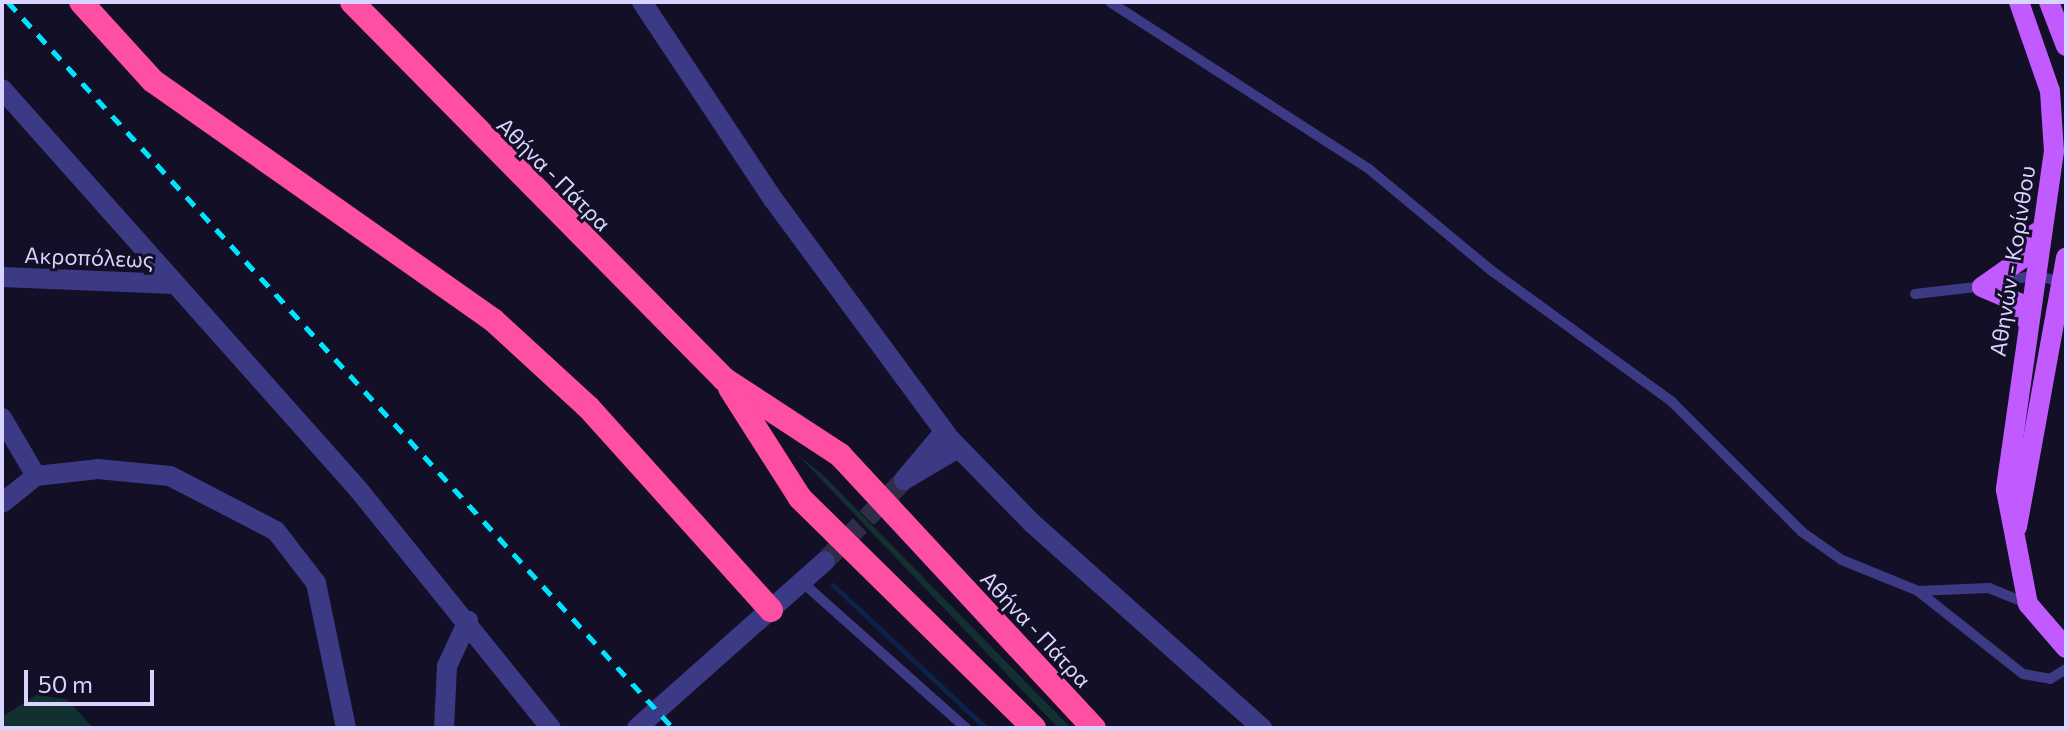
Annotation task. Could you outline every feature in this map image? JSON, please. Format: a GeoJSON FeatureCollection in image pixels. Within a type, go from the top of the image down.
{"type":"FeatureCollection","features":[{"type":"Feature","properties":{"kind":"highway"},"geometry":{"type":"LineString","coordinates":[[81,2],[153,81],[493,320],[589,408],[771,610]]}},
{"type":"Feature","properties":{"kind":"highway","name":"Αθήνα - Πάτρα"},"geometry":{"type":"LineString","coordinates":[[352,2],[724,379],[800,498],[1034,728]]}},
{"type":"Feature","properties":{"kind":"highway","name":"Αθήνα - Πάτρα"},"geometry":{"type":"LineString","coordinates":[[724,379],[840,455],[1094,728]]}},
{"type":"Feature","properties":{"kind":"main road","name":"Αθηνών - Κορίνθου"},"geometry":{"type":"LineString","coordinates":[[2019,2],[2038,45],[2053,117],[2046,211],[2006,490],[2028,604]]}},
{"type":"Feature","properties":{"kind":"main road"},"geometry":{"type":"LineString","coordinates":[[2049,2],[2066,46]]}},
{"type":"Feature","properties":{"kind":"main road"},"geometry":{"type":"LineString","coordinates":[[1982,287],[2023,258],[2046,211]]}},
{"type":"Feature","properties":{"kind":"main road","name":"Αθηνών - Κορίνθου"},"geometry":{"type":"LineString","coordinates":[[2016,531],[2060,328],[2066,257]]}},
{"type":"Feature","properties":{"kind":"main road"},"geometry":{"type":"LineString","coordinates":[[1982,287],[2019,303],[2028,323]]}},
{"type":"Feature","properties":{"kind":"main road"},"geometry":{"type":"LineString","coordinates":[[2028,604],[2066,648]]}},
{"type":"Feature","properties":{"kind":"street"},"geometry":{"type":"LineString","coordinates":[[642,2],[773,199],[944,432],[1262,728]]}},
{"type":"Feature","properties":{"kind":"street"},"geometry":{"type":"LineString","coordinates":[[2,89],[468,621],[551,728]]}},
{"type":"Feature","properties":{"kind":"street","name":"Ακροπόλεως"},"geometry":{"type":"LineString","coordinates":[[2,277],[174,284]]}},
{"type":"Feature","properties":{"kind":"street"},"geometry":{"type":"LineString","coordinates":[[2,418],[36,476]]}},
{"type":"Feature","properties":{"kind":"street"},"geometry":{"type":"LineString","coordinates":[[944,432],[904,480],[958,448]]}},
{"type":"Feature","properties":{"kind":"street"},"geometry":{"type":"LineString","coordinates":[[2,503],[36,476],[98,469],[170,476],[276,531],[316,583],[346,728]]}},
{"type":"Feature","properties":{"kind":"street"},"geometry":{"type":"LineString","coordinates":[[637,728],[825,561]]}},
{"type":"Feature","properties":{"kind":"street"},"geometry":{"type":"LineString","coordinates":[[444,728],[447,666],[468,621]]}},
{"type":"Feature","properties":{"kind":"lane"},"geometry":{"type":"LineString","coordinates":[[1110,2],[1401,193],[1705,429],[1802,532],[1842,560],[1918,591],[2023,674],[2050,679],[2066,669]]}},
{"type":"Feature","properties":{"kind":"lane"},"geometry":{"type":"LineString","coordinates":[[1915,294],[1982,287],[2036,275],[2064,285]]}},
{"type":"Feature","properties":{"kind":"lane"},"geometry":{"type":"LineString","coordinates":[[802,582],[966,728]]}},
{"type":"Feature","properties":{"kind":"lane"},"geometry":{"type":"LineString","coordinates":[[1918,591],[1989,588],[2028,604]]}},
{"type":"Feature","properties":{"kind":"green space"},"geometry":{"type":"Polygon","coordinates":[[[798,455],[822,474],[1071,728],[1058,728],[798,455]]]}},
{"type":"Feature","properties":{"kind":"green space"},"geometry":{"type":"Polygon","coordinates":[[[36,695],[67,699],[93,728],[2,728],[2,717],[36,695]]]}},
{"type":"Feature","properties":{"kind":"waterway"},"geometry":{"type":"LineString","coordinates":[[833,585],[986,728]]}},
{"type":"Feature","properties":{"kind":"tunnel"},"geometry":{"type":"LineString","coordinates":[[825,561],[904,480]]}},
{"type":"Feature","properties":{"kind":"railway"},"geometry":{"type":"LineString","coordinates":[[8,2],[673,728]]}}]}
